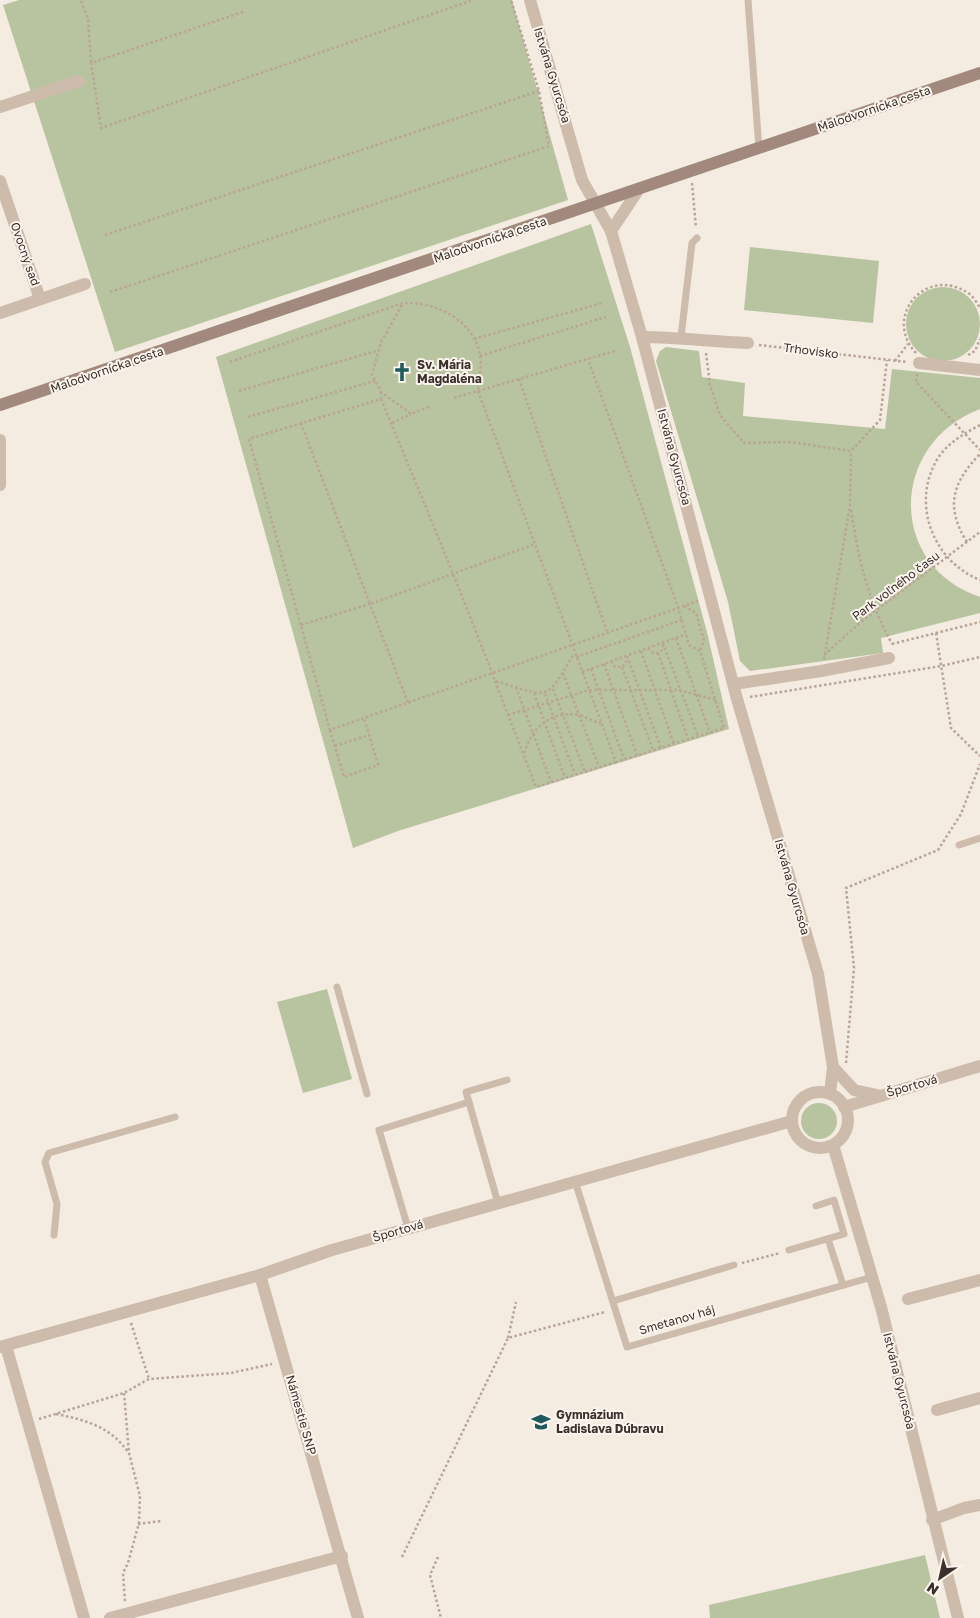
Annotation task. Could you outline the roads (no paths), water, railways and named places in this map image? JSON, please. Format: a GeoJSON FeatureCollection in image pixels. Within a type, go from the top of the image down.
{"type":"FeatureCollection","features":[{"type":"Feature","properties":{"kind":"street","name":"Istvána Gyurcsóa"},"geometry":{"type":"LineString","coordinates":[[530,0],[582,180],[610,231],[642,337],[734,684],[818,974],[833,1067],[830,1094]]}},
{"type":"Feature","properties":{"kind":"street","name":"Malodvornícka cesta"},"geometry":{"type":"LineString","coordinates":[[0,406],[759,149],[980,72]]}},
{"type":"Feature","properties":{"kind":"street"},"geometry":{"type":"LineString","coordinates":[[0,107],[79,81]]}},
{"type":"Feature","properties":{"kind":"street","name":"Ovocný sad"},"geometry":{"type":"LineString","coordinates":[[0,181],[40,299]]}},
{"type":"Feature","properties":{"kind":"street"},"geometry":{"type":"LineString","coordinates":[[610,231],[638,189]]}},
{"type":"Feature","properties":{"kind":"street","name":"Ovocný sad"},"geometry":{"type":"LineString","coordinates":[[0,313],[85,284]]}},
{"type":"Feature","properties":{"kind":"street"},"geometry":{"type":"LineString","coordinates":[[642,337],[681,337],[704,342],[748,343]]}},
{"type":"Feature","properties":{"kind":"street"},"geometry":{"type":"LineString","coordinates":[[919,363],[980,370]]}},
{"type":"Feature","properties":{"kind":"street"},"geometry":{"type":"LineString","coordinates":[[0,440],[0,485]]}},
{"type":"Feature","properties":{"kind":"street"},"geometry":{"type":"LineString","coordinates":[[734,684],[821,671],[889,658]]}},
{"type":"Feature","properties":{"kind":"street","name":"Športová"},"geometry":{"type":"LineString","coordinates":[[844,1107],[878,1095],[980,1066]]}},
{"type":"Feature","properties":{"kind":"street"},"geometry":{"type":"LineString","coordinates":[[833,1067],[854,1090],[878,1095]]}},
{"type":"Feature","properties":{"kind":"street"},"geometry":{"type":"LineString","coordinates":[[812,1094],[830,1094],[844,1107],[847,1114],[847,1128],[844,1135],[833,1145],[820,1148],[806,1144],[796,1134],[792,1121],[797,1104],[804,1098],[812,1094]]}},
{"type":"Feature","properties":{"kind":"street","name":"Športová"},"geometry":{"type":"LineString","coordinates":[[3,1347],[260,1275],[332,1250],[408,1228],[792,1121]]}},
{"type":"Feature","properties":{"kind":"street","name":"Istvána Gyurcsóa"},"geometry":{"type":"LineString","coordinates":[[833,1145],[872,1277],[958,1618]]}},
{"type":"Feature","properties":{"kind":"street","name":"Námestie SNP"},"geometry":{"type":"LineString","coordinates":[[260,1275],[342,1556],[358,1618]]}},
{"type":"Feature","properties":{"kind":"street"},"geometry":{"type":"LineString","coordinates":[[908,1299],[980,1280]]}},
{"type":"Feature","properties":{"kind":"street"},"geometry":{"type":"LineString","coordinates":[[3,1347],[30,1424],[84,1618]]}},
{"type":"Feature","properties":{"kind":"street"},"geometry":{"type":"LineString","coordinates":[[937,1410],[980,1398]]}},
{"type":"Feature","properties":{"kind":"street"},"geometry":{"type":"LineString","coordinates":[[932,1520],[964,1508],[980,1505]]}},
{"type":"Feature","properties":{"kind":"street"},"geometry":{"type":"LineString","coordinates":[[110,1618],[342,1556]]}},
{"type":"Feature","properties":{"kind":"lane"},"geometry":{"type":"LineString","coordinates":[[748,0],[759,149]]}},
{"type":"Feature","properties":{"kind":"lane"},"geometry":{"type":"LineString","coordinates":[[681,337],[692,243],[697,238]]}},
{"type":"Feature","properties":{"kind":"lane"},"geometry":{"type":"LineString","coordinates":[[959,846],[980,838]]}},
{"type":"Feature","properties":{"kind":"lane"},"geometry":{"type":"LineString","coordinates":[[337,987],[367,1094]]}},
{"type":"Feature","properties":{"kind":"lane"},"geometry":{"type":"LineString","coordinates":[[498,1203],[466,1092],[507,1080]]}},
{"type":"Feature","properties":{"kind":"lane"},"geometry":{"type":"LineString","coordinates":[[408,1228],[379,1130],[469,1102]]}},
{"type":"Feature","properties":{"kind":"lane"},"geometry":{"type":"LineString","coordinates":[[54,1235],[57,1204],[45,1162],[49,1153],[175,1117]]}},
{"type":"Feature","properties":{"kind":"lane","name":"Smetanov háj"},"geometry":{"type":"LineString","coordinates":[[575,1181],[626,1347],[872,1277]]}},
{"type":"Feature","properties":{"kind":"lane"},"geometry":{"type":"LineString","coordinates":[[788,1250],[844,1234],[834,1200],[816,1206]]}},
{"type":"Feature","properties":{"kind":"lane"},"geometry":{"type":"LineString","coordinates":[[828,1239],[843,1285]]}},
{"type":"Feature","properties":{"kind":"lane"},"geometry":{"type":"LineString","coordinates":[[613,1301],[734,1265]]}},
{"type":"Feature","properties":{"kind":"place","name":"Sv. Mária Magdaléna"},"geometry":{"type":"Point","coordinates":[402,372]}},
{"type":"Feature","properties":{"kind":"place","name":"Gymnázium Ladislava Dúbravu"},"geometry":{"type":"Point","coordinates":[541,1422]}}]}
